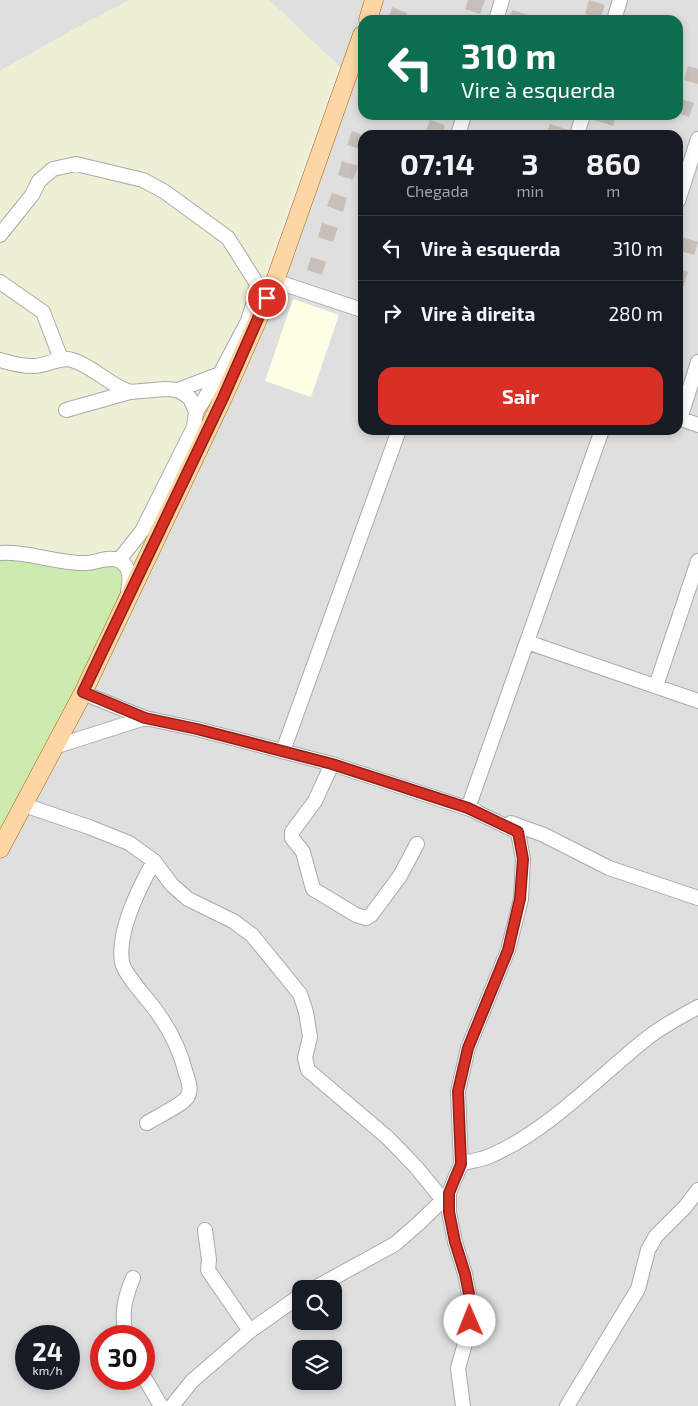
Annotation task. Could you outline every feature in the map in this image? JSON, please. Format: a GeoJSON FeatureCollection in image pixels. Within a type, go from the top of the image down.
{"type":"FeatureCollection","features":[{"type":"Feature","properties":{"kind":"main road"},"geometry":{"type":"LineString","coordinates":[[370,15],[374,0]]}},
{"type":"Feature","properties":{"kind":"main road"},"geometry":{"type":"LineString","coordinates":[[0,850],[83,692],[223,398],[275,281],[358,46]]}},
{"type":"Feature","properties":{"kind":"street"},"geometry":{"type":"LineString","coordinates":[[498,15],[502,0]]}},
{"type":"Feature","properties":{"kind":"street"},"geometry":{"type":"LineString","coordinates":[[616,15],[620,0]]}},
{"type":"Feature","properties":{"kind":"street"},"geometry":{"type":"LineString","coordinates":[[683,186],[698,139]]}},
{"type":"Feature","properties":{"kind":"street"},"geometry":{"type":"LineString","coordinates":[[0,235],[32,195],[39,181],[53,169],[76,164],[143,180],[165,192],[228,238],[257,284],[256,296],[248,321],[220,374],[196,412],[194,427],[142,530],[119,560]]}},
{"type":"Feature","properties":{"kind":"street"},"geometry":{"type":"LineString","coordinates":[[275,281],[358,309]]}},
{"type":"Feature","properties":{"kind":"street"},"geometry":{"type":"LineString","coordinates":[[0,282],[43,312],[61,360]]}},
{"type":"Feature","properties":{"kind":"street"},"geometry":{"type":"LineString","coordinates":[[0,360],[34,366],[70,359],[82,364],[122,390],[130,392]]}},
{"type":"Feature","properties":{"kind":"street"},"geometry":{"type":"LineString","coordinates":[[683,406],[698,362]]}},
{"type":"Feature","properties":{"kind":"street"},"geometry":{"type":"LineString","coordinates":[[178,390],[220,374]]}},
{"type":"Feature","properties":{"kind":"street"},"geometry":{"type":"LineString","coordinates":[[66,410],[130,392],[165,388],[178,390],[190,398],[196,412]]}},
{"type":"Feature","properties":{"kind":"street"},"geometry":{"type":"LineString","coordinates":[[683,419],[698,425]]}},
{"type":"Feature","properties":{"kind":"street"},"geometry":{"type":"LineString","coordinates":[[283,751],[397,435]]}},
{"type":"Feature","properties":{"kind":"street"},"geometry":{"type":"LineString","coordinates":[[468,808],[600,435]]}},
{"type":"Feature","properties":{"kind":"street"},"geometry":{"type":"LineString","coordinates":[[0,553],[86,563],[110,559],[119,560],[127,567],[130,579],[126,601]]}},
{"type":"Feature","properties":{"kind":"street"},"geometry":{"type":"LineString","coordinates":[[656,686],[698,561]]}},
{"type":"Feature","properties":{"kind":"street"},"geometry":{"type":"LineString","coordinates":[[527,642],[698,701]]}},
{"type":"Feature","properties":{"kind":"street"},"geometry":{"type":"LineString","coordinates":[[83,692],[145,718],[197,729],[332,764],[468,808],[544,836],[609,868],[698,898]]}},
{"type":"Feature","properties":{"kind":"street"},"geometry":{"type":"LineString","coordinates":[[54,747],[145,718]]}},
{"type":"Feature","properties":{"kind":"street"},"geometry":{"type":"LineString","coordinates":[[332,764],[315,801],[292,832],[292,838],[303,852],[313,889],[356,915],[366,918],[371,915],[400,876],[417,844]]}},
{"type":"Feature","properties":{"kind":"street"},"geometry":{"type":"LineString","coordinates":[[24,805],[129,843],[154,861],[172,885],[188,899],[233,921],[252,935],[300,994],[306,1012],[310,1037],[305,1058],[308,1070],[388,1138],[446,1196],[455,1242],[465,1274],[472,1309],[468,1333],[458,1368],[463,1406]]}},
{"type":"Feature","properties":{"kind":"street"},"geometry":{"type":"LineString","coordinates":[[329,1280],[395,1244],[420,1223],[446,1196],[461,1164],[458,1091],[468,1048],[508,950],[520,899],[523,859],[518,832],[468,808]]}},
{"type":"Feature","properties":{"kind":"street"},"geometry":{"type":"LineString","coordinates":[[146,1123],[180,1103],[188,1096],[190,1088],[185,1068],[171,1034],[160,1015],[122,964],[122,949],[126,925],[140,886],[154,861]]}},
{"type":"Feature","properties":{"kind":"street"},"geometry":{"type":"LineString","coordinates":[[461,1164],[489,1156],[526,1137],[646,1038],[698,1007]]}},
{"type":"Feature","properties":{"kind":"street"},"geometry":{"type":"LineString","coordinates":[[567,1406],[638,1289],[648,1250],[656,1236],[685,1207],[698,1190]]}},
{"type":"Feature","properties":{"kind":"street"},"geometry":{"type":"LineString","coordinates":[[205,1230],[209,1260],[208,1270],[250,1331]]}},
{"type":"Feature","properties":{"kind":"street"},"geometry":{"type":"LineString","coordinates":[[125,1325],[125,1298],[133,1278]]}},
{"type":"Feature","properties":{"kind":"street"},"geometry":{"type":"LineString","coordinates":[[172,1406],[192,1381],[250,1331],[292,1301]]}},
{"type":"Feature","properties":{"kind":"street"},"geometry":{"type":"LineString","coordinates":[[152,1390],[161,1406]]}},
{"type":"Feature","properties":{"kind":"shaded area"},"geometry":{"type":"Polygon","coordinates":[[[0,0],[130,0],[0,71],[0,0]]]}},
{"type":"Feature","properties":{"kind":"shaded area"},"geometry":{"type":"Polygon","coordinates":[[[130,0],[269,0],[339,66],[256,296],[130,579],[0,553],[0,71],[130,0]]]}},
{"type":"Feature","properties":{"kind":"shaded area"},"geometry":{"type":"Polygon","coordinates":[[[269,0],[698,0],[698,1406],[0,1406],[0,849],[275,281],[349,76],[269,0]]]}},
{"type":"Feature","properties":{"kind":"shaded area"},"geometry":{"type":"Polygon","coordinates":[[[293,299],[339,315],[311,397],[265,381],[293,299]]]}},
{"type":"Feature","properties":{"kind":"green space"},"geometry":{"type":"Polygon","coordinates":[[[0,553],[119,560],[130,579],[0,849],[0,553]]]}},
{"type":"Feature","properties":{"kind":"building"},"geometry":{"type":"Polygon","coordinates":[[[468,0],[485,0],[480,14],[465,9],[468,0]]]}},
{"type":"Feature","properties":{"kind":"building"},"geometry":{"type":"Polygon","coordinates":[[[589,0],[605,5],[601,15],[585,14],[589,0]]]}},
{"type":"Feature","properties":{"kind":"building"},"geometry":{"type":"Polygon","coordinates":[[[392,7],[407,13],[406,15],[390,15],[392,7]]]}},
{"type":"Feature","properties":{"kind":"building"},"geometry":{"type":"Polygon","coordinates":[[[512,10],[528,15],[510,15],[512,10]]]}},
{"type":"Feature","properties":{"kind":"building"},"geometry":{"type":"Polygon","coordinates":[[[688,66],[698,69],[698,84],[684,80],[688,66]]]}},
{"type":"Feature","properties":{"kind":"building"},"geometry":{"type":"Polygon","coordinates":[[[683,100],[694,103],[689,117],[683,115],[683,100]]]}},
{"type":"Feature","properties":{"kind":"building"},"geometry":{"type":"Polygon","coordinates":[[[430,120],[445,125],[444,130],[426,130],[430,120]]]}},
{"type":"Feature","properties":{"kind":"building"},"geometry":{"type":"Polygon","coordinates":[[[594,120],[615,120],[613,126],[594,120]]]}},
{"type":"Feature","properties":{"kind":"building"},"geometry":{"type":"Polygon","coordinates":[[[550,124],[569,130],[548,130],[550,124]]]}},
{"type":"Feature","properties":{"kind":"building"},"geometry":{"type":"Polygon","coordinates":[[[352,131],[358,133],[358,149],[347,145],[352,131]]]}},
{"type":"Feature","properties":{"kind":"building"},"geometry":{"type":"Polygon","coordinates":[[[342,161],[358,166],[353,180],[338,175],[342,161]]]}},
{"type":"Feature","properties":{"kind":"building"},"geometry":{"type":"Polygon","coordinates":[[[332,193],[347,198],[343,212],[327,206],[332,193]]]}},
{"type":"Feature","properties":{"kind":"building"},"geometry":{"type":"Polygon","coordinates":[[[322,223],[338,228],[333,242],[318,237],[322,223]]]}},
{"type":"Feature","properties":{"kind":"building"},"geometry":{"type":"Polygon","coordinates":[[[683,237],[698,242],[694,255],[683,252],[683,237]]]}},
{"type":"Feature","properties":{"kind":"building"},"geometry":{"type":"Polygon","coordinates":[[[311,257],[326,262],[322,275],[307,270],[311,257]]]}},
{"type":"Feature","properties":{"kind":"building"},"geometry":{"type":"Polygon","coordinates":[[[683,270],[688,272],[683,288],[683,270]]]}},
{"type":"Feature","properties":{"kind":"route"},"geometry":{"type":"LineString","coordinates":[[267,298],[223,398],[83,692],[145,718],[197,729],[332,764],[468,808],[518,832],[523,859],[520,899],[508,950],[468,1048],[458,1091],[461,1164],[449,1193],[449,1212],[472,1309],[470,1321]]}}]}
